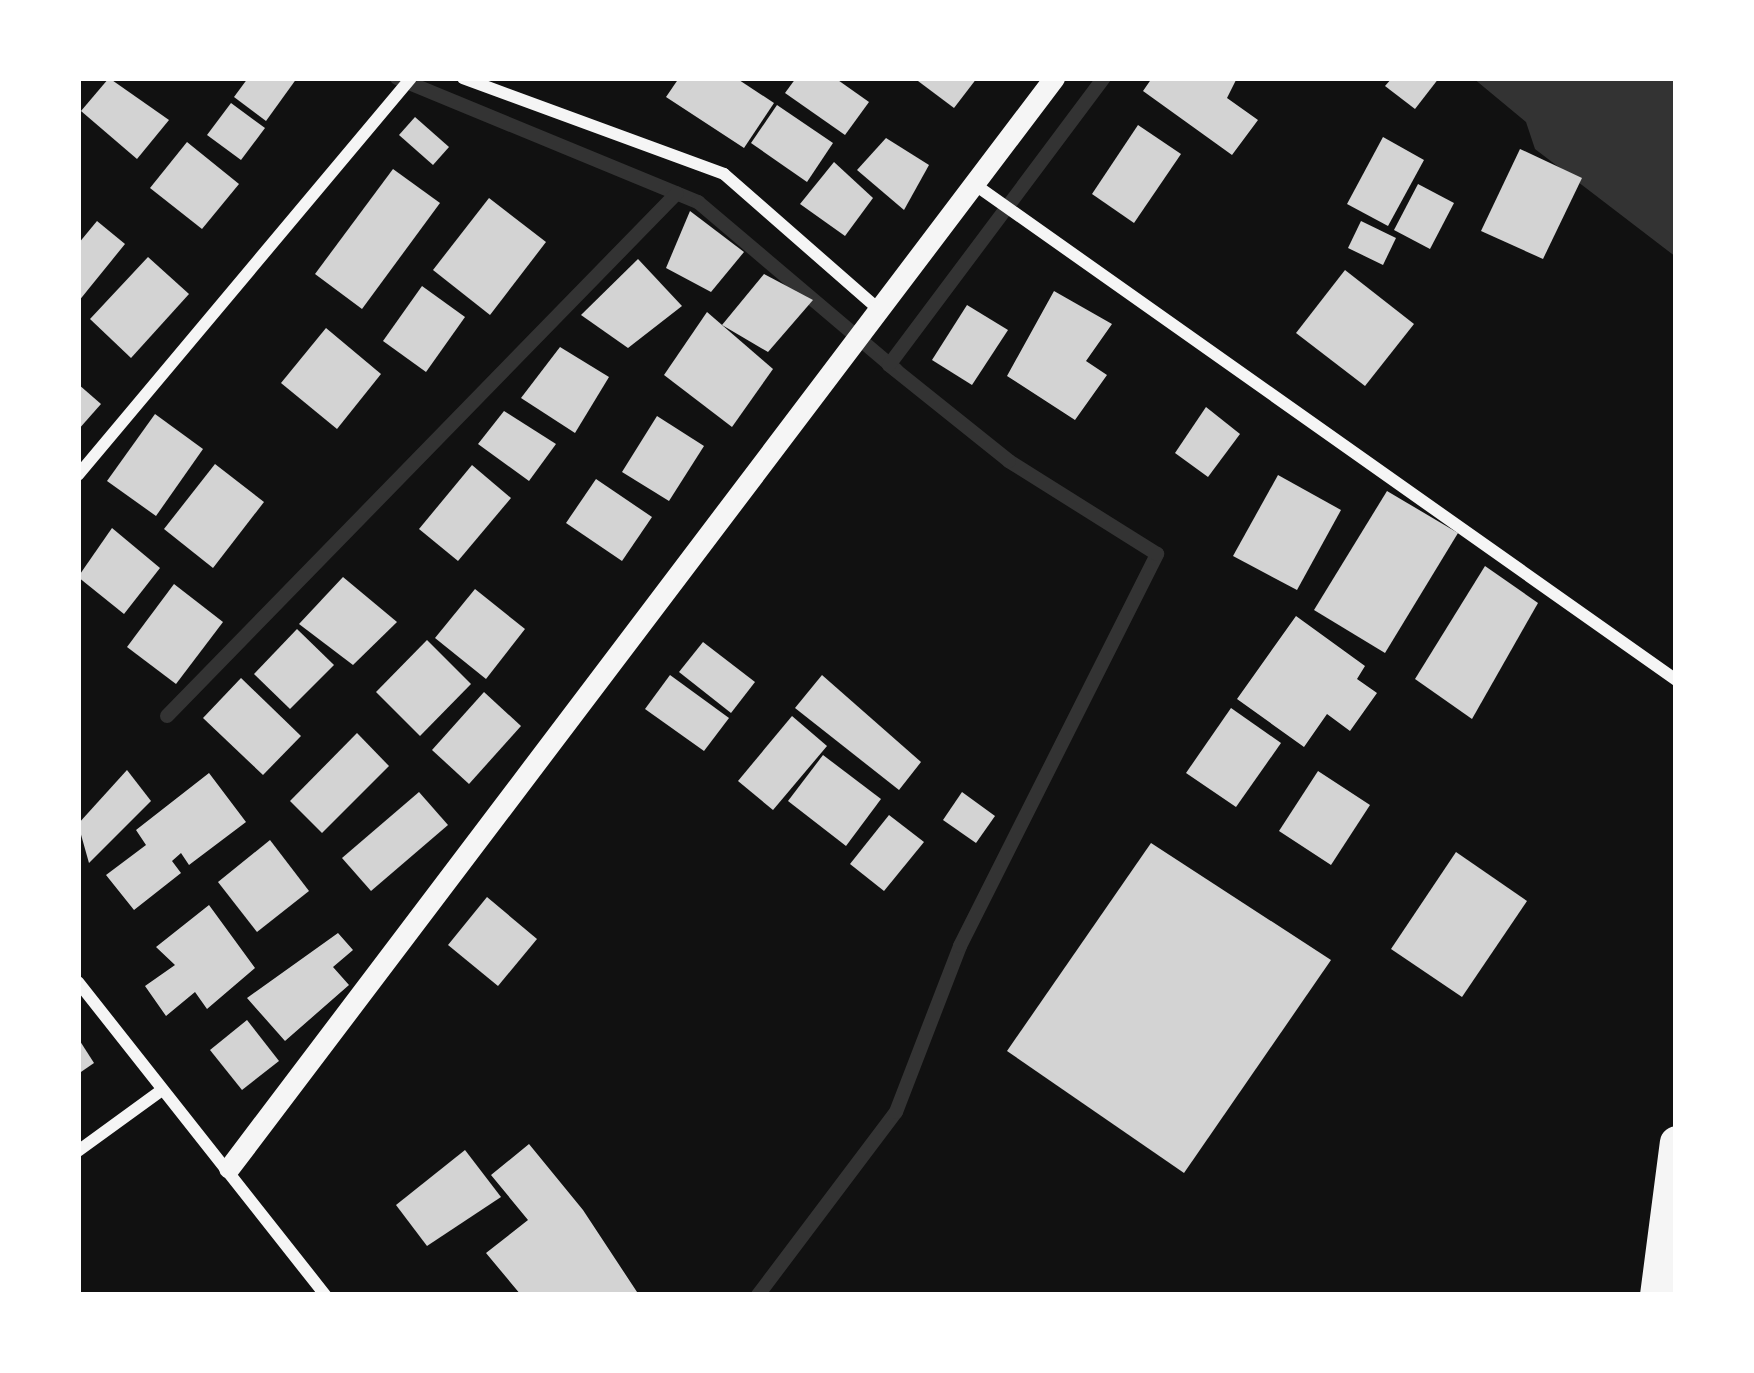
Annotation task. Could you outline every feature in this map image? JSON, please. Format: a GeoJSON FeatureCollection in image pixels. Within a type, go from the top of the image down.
{"type":"FeatureCollection","features":[{"type":"Feature","properties":{"kind":"highway"},"geometry":{"type":"LineString","coordinates":[[1657,1295],[1676,1142]]}},
{"type":"Feature","properties":{"kind":"street"},"geometry":{"type":"LineString","coordinates":[[78,476],[411,78]]}},
{"type":"Feature","properties":{"kind":"street"},"geometry":{"type":"LineString","coordinates":[[463,78],[724,174],[878,309]]}},
{"type":"Feature","properties":{"kind":"street"},"geometry":{"type":"LineString","coordinates":[[229,1168],[1054,78]]}},
{"type":"Feature","properties":{"kind":"street"},"geometry":{"type":"LineString","coordinates":[[974,184],[1676,680]]}},
{"type":"Feature","properties":{"kind":"street"},"geometry":{"type":"LineString","coordinates":[[78,982],[325,1295]]}},
{"type":"Feature","properties":{"kind":"street"},"geometry":{"type":"LineString","coordinates":[[78,1151],[162,1090]]}},
{"type":"Feature","properties":{"kind":"shaded area"},"geometry":{"type":"Polygon","coordinates":[[[1473,78],[1676,78],[1676,257],[1535,149],[1526,122],[1473,78]]]}},
{"type":"Feature","properties":{"kind":"building"},"geometry":{"type":"Polygon","coordinates":[[[109,78],[169,120],[137,159],[81,111],[109,78]]]}},
{"type":"Feature","properties":{"kind":"building"},"geometry":{"type":"Polygon","coordinates":[[[248,78],[297,78],[266,121],[234,97],[248,78]]]}},
{"type":"Feature","properties":{"kind":"building"},"geometry":{"type":"Polygon","coordinates":[[[679,78],[736,78],[774,103],[744,148],[666,97],[679,78]]]}},
{"type":"Feature","properties":{"kind":"building"},"geometry":{"type":"Polygon","coordinates":[[[796,78],[835,78],[869,102],[845,135],[785,93],[796,78]]]}},
{"type":"Feature","properties":{"kind":"building"},"geometry":{"type":"Polygon","coordinates":[[[914,78],[977,78],[954,108],[914,78]]]}},
{"type":"Feature","properties":{"kind":"building"},"geometry":{"type":"Polygon","coordinates":[[[1152,78],[1237,78],[1227,98],[1258,120],[1232,155],[1143,91],[1152,78]]]}},
{"type":"Feature","properties":{"kind":"building"},"geometry":{"type":"Polygon","coordinates":[[[1392,78],[1439,78],[1415,109],[1385,86],[1392,78]]]}},
{"type":"Feature","properties":{"kind":"building"},"geometry":{"type":"Polygon","coordinates":[[[231,103],[265,128],[241,160],[207,135],[231,103]]]}},
{"type":"Feature","properties":{"kind":"building"},"geometry":{"type":"Polygon","coordinates":[[[777,105],[833,143],[807,182],[751,143],[777,105]]]}},
{"type":"Feature","properties":{"kind":"building"},"geometry":{"type":"Polygon","coordinates":[[[415,117],[449,147],[433,165],[399,135],[415,117]]]}},
{"type":"Feature","properties":{"kind":"building"},"geometry":{"type":"Polygon","coordinates":[[[1138,125],[1181,154],[1134,223],[1092,194],[1138,125]]]}},
{"type":"Feature","properties":{"kind":"building"},"geometry":{"type":"Polygon","coordinates":[[[1383,137],[1424,160],[1388,226],[1347,204],[1383,137]]]}},
{"type":"Feature","properties":{"kind":"building"},"geometry":{"type":"Polygon","coordinates":[[[886,138],[929,165],[904,210],[857,170],[886,138]]]}},
{"type":"Feature","properties":{"kind":"building"},"geometry":{"type":"Polygon","coordinates":[[[187,142],[239,184],[202,229],[150,188],[187,142]]]}},
{"type":"Feature","properties":{"kind":"building"},"geometry":{"type":"Polygon","coordinates":[[[1520,149],[1582,178],[1543,259],[1481,231],[1520,149]]]}},
{"type":"Feature","properties":{"kind":"building"},"geometry":{"type":"Polygon","coordinates":[[[834,162],[873,198],[845,236],[800,204],[834,162]]]}},
{"type":"Feature","properties":{"kind":"building"},"geometry":{"type":"Polygon","coordinates":[[[393,169],[440,203],[362,309],[315,274],[393,169]]]}},
{"type":"Feature","properties":{"kind":"building"},"geometry":{"type":"Polygon","coordinates":[[[1418,184],[1454,203],[1430,249],[1394,230],[1418,184]]]}},
{"type":"Feature","properties":{"kind":"building"},"geometry":{"type":"Polygon","coordinates":[[[489,198],[546,242],[490,315],[433,270],[489,198]]]}},
{"type":"Feature","properties":{"kind":"building"},"geometry":{"type":"Polygon","coordinates":[[[690,211],[744,252],[711,292],[666,268],[690,211]]]}},
{"type":"Feature","properties":{"kind":"building"},"geometry":{"type":"Polygon","coordinates":[[[97,221],[125,244],[78,302],[78,244],[97,221]]]}},
{"type":"Feature","properties":{"kind":"building"},"geometry":{"type":"Polygon","coordinates":[[[1361,221],[1396,238],[1383,265],[1348,248],[1361,221]]]}},
{"type":"Feature","properties":{"kind":"building"},"geometry":{"type":"Polygon","coordinates":[[[148,257],[189,294],[131,358],[90,319],[148,257]]]}},
{"type":"Feature","properties":{"kind":"building"},"geometry":{"type":"Polygon","coordinates":[[[638,259],[682,306],[628,348],[581,315],[638,259]]]}},
{"type":"Feature","properties":{"kind":"building"},"geometry":{"type":"Polygon","coordinates":[[[1345,270],[1414,324],[1365,386],[1296,333],[1345,270]]]}},
{"type":"Feature","properties":{"kind":"building"},"geometry":{"type":"Polygon","coordinates":[[[764,274],[813,300],[768,352],[722,325],[764,274]]]}},
{"type":"Feature","properties":{"kind":"building"},"geometry":{"type":"Polygon","coordinates":[[[422,286],[465,317],[426,372],[383,341],[422,286]]]}},
{"type":"Feature","properties":{"kind":"building"},"geometry":{"type":"Polygon","coordinates":[[[1054,291],[1112,324],[1086,361],[1107,375],[1075,420],[1007,376],[1054,291]]]}},
{"type":"Feature","properties":{"kind":"building"},"geometry":{"type":"Polygon","coordinates":[[[967,305],[1008,330],[972,385],[932,360],[967,305]]]}},
{"type":"Feature","properties":{"kind":"building"},"geometry":{"type":"Polygon","coordinates":[[[707,312],[773,369],[732,427],[664,375],[707,312]]]}},
{"type":"Feature","properties":{"kind":"building"},"geometry":{"type":"Polygon","coordinates":[[[326,328],[381,374],[337,429],[281,383],[326,328]]]}},
{"type":"Feature","properties":{"kind":"building"},"geometry":{"type":"Polygon","coordinates":[[[560,347],[609,377],[575,433],[521,398],[560,347]]]}},
{"type":"Feature","properties":{"kind":"building"},"geometry":{"type":"Polygon","coordinates":[[[78,384],[101,404],[78,430],[78,384]]]}},
{"type":"Feature","properties":{"kind":"building"},"geometry":{"type":"Polygon","coordinates":[[[1206,407],[1240,434],[1208,477],[1175,453],[1206,407]]]}},
{"type":"Feature","properties":{"kind":"building"},"geometry":{"type":"Polygon","coordinates":[[[504,411],[556,444],[529,481],[478,444],[504,411]]]}},
{"type":"Feature","properties":{"kind":"building"},"geometry":{"type":"Polygon","coordinates":[[[155,414],[203,449],[156,516],[107,481],[155,414]]]}},
{"type":"Feature","properties":{"kind":"building"},"geometry":{"type":"Polygon","coordinates":[[[657,416],[704,446],[669,501],[622,472],[657,416]]]}},
{"type":"Feature","properties":{"kind":"building"},"geometry":{"type":"Polygon","coordinates":[[[215,464],[264,502],[213,568],[164,529],[215,464]]]}},
{"type":"Feature","properties":{"kind":"building"},"geometry":{"type":"Polygon","coordinates":[[[472,465],[511,498],[458,561],[419,529],[472,465]]]}},
{"type":"Feature","properties":{"kind":"building"},"geometry":{"type":"Polygon","coordinates":[[[1278,475],[1341,510],[1297,590],[1233,556],[1278,475]]]}},
{"type":"Feature","properties":{"kind":"building"},"geometry":{"type":"Polygon","coordinates":[[[596,479],[652,517],[622,561],[566,523],[596,479]]]}},
{"type":"Feature","properties":{"kind":"building"},"geometry":{"type":"Polygon","coordinates":[[[1387,491],[1458,533],[1385,653],[1314,610],[1387,491]]]}},
{"type":"Feature","properties":{"kind":"building"},"geometry":{"type":"Polygon","coordinates":[[[112,528],[160,568],[124,614],[78,577],[112,528]]]}},
{"type":"Feature","properties":{"kind":"building"},"geometry":{"type":"Polygon","coordinates":[[[1485,566],[1538,603],[1472,719],[1415,679],[1485,566]]]}},
{"type":"Feature","properties":{"kind":"building"},"geometry":{"type":"Polygon","coordinates":[[[343,577],[397,622],[353,665],[299,624],[343,577]]]}},
{"type":"Feature","properties":{"kind":"building"},"geometry":{"type":"Polygon","coordinates":[[[174,584],[223,622],[176,684],[127,647],[174,584]]]}},
{"type":"Feature","properties":{"kind":"building"},"geometry":{"type":"Polygon","coordinates":[[[475,589],[525,629],[486,679],[435,638],[475,589]]]}},
{"type":"Feature","properties":{"kind":"building"},"geometry":{"type":"Polygon","coordinates":[[[1296,616],[1365,666],[1357,679],[1377,693],[1350,731],[1327,714],[1304,747],[1237,699],[1296,616]]]}},
{"type":"Feature","properties":{"kind":"building"},"geometry":{"type":"Polygon","coordinates":[[[297,629],[334,665],[290,709],[254,674],[297,629]]]}},
{"type":"Feature","properties":{"kind":"building"},"geometry":{"type":"Polygon","coordinates":[[[427,640],[471,684],[420,736],[376,692],[427,640]]]}},
{"type":"Feature","properties":{"kind":"building"},"geometry":{"type":"Polygon","coordinates":[[[703,642],[755,682],[731,713],[679,672],[703,642]]]}},
{"type":"Feature","properties":{"kind":"building"},"geometry":{"type":"Polygon","coordinates":[[[670,675],[729,718],[704,751],[645,709],[670,675]]]}},
{"type":"Feature","properties":{"kind":"building"},"geometry":{"type":"Polygon","coordinates":[[[822,675],[921,762],[899,790],[795,708],[822,675]]]}},
{"type":"Feature","properties":{"kind":"building"},"geometry":{"type":"Polygon","coordinates":[[[241,678],[301,736],[263,775],[203,718],[241,678]]]}},
{"type":"Feature","properties":{"kind":"building"},"geometry":{"type":"Polygon","coordinates":[[[484,692],[521,726],[469,784],[432,750],[484,692]]]}},
{"type":"Feature","properties":{"kind":"building"},"geometry":{"type":"Polygon","coordinates":[[[1231,708],[1281,743],[1236,807],[1186,773],[1231,708]]]}},
{"type":"Feature","properties":{"kind":"building"},"geometry":{"type":"Polygon","coordinates":[[[792,716],[827,746],[773,810],[738,781],[792,716]]]}},
{"type":"Feature","properties":{"kind":"building"},"geometry":{"type":"Polygon","coordinates":[[[357,733],[389,766],[322,833],[290,801],[357,733]]]}},
{"type":"Feature","properties":{"kind":"building"},"geometry":{"type":"Polygon","coordinates":[[[823,755],[881,799],[846,846],[788,801],[823,755]]]}},
{"type":"Feature","properties":{"kind":"building"},"geometry":{"type":"Polygon","coordinates":[[[127,770],[151,801],[89,863],[78,824],[127,770]]]}},
{"type":"Feature","properties":{"kind":"building"},"geometry":{"type":"Polygon","coordinates":[[[1318,771],[1370,805],[1331,865],[1279,831],[1318,771]]]}},
{"type":"Feature","properties":{"kind":"building"},"geometry":{"type":"Polygon","coordinates":[[[209,773],[246,822],[189,865],[181,853],[172,861],[181,873],[134,910],[106,875],[146,845],[136,830],[209,773]]]}},
{"type":"Feature","properties":{"kind":"building"},"geometry":{"type":"Polygon","coordinates":[[[419,792],[448,825],[371,891],[342,858],[419,792]]]}},
{"type":"Feature","properties":{"kind":"building"},"geometry":{"type":"Polygon","coordinates":[[[962,792],[995,816],[976,843],[943,820],[962,792]]]}},
{"type":"Feature","properties":{"kind":"building"},"geometry":{"type":"Polygon","coordinates":[[[889,815],[924,842],[884,891],[850,864],[889,815]]]}},
{"type":"Feature","properties":{"kind":"building"},"geometry":{"type":"Polygon","coordinates":[[[270,840],[309,891],[257,932],[218,882],[270,840]]]}},
{"type":"Feature","properties":{"kind":"building"},"geometry":{"type":"Polygon","coordinates":[[[1151,843],[1331,960],[1184,1173],[1007,1051],[1151,843]]]}},
{"type":"Feature","properties":{"kind":"building"},"geometry":{"type":"Polygon","coordinates":[[[1456,852],[1527,901],[1462,997],[1391,949],[1456,852]]]}},
{"type":"Feature","properties":{"kind":"building"},"geometry":{"type":"Polygon","coordinates":[[[487,897],[537,939],[498,986],[448,945],[487,897]]]}},
{"type":"Feature","properties":{"kind":"building"},"geometry":{"type":"Polygon","coordinates":[[[209,905],[255,968],[207,1009],[195,992],[166,1016],[145,986],[175,965],[156,947],[209,905]]]}},
{"type":"Feature","properties":{"kind":"building"},"geometry":{"type":"Polygon","coordinates":[[[338,933],[353,950],[333,967],[349,985],[285,1041],[247,998],[338,933]]]}},
{"type":"Feature","properties":{"kind":"building"},"geometry":{"type":"Polygon","coordinates":[[[247,1020],[279,1061],[242,1090],[210,1050],[247,1020]]]}},
{"type":"Feature","properties":{"kind":"building"},"geometry":{"type":"Polygon","coordinates":[[[78,1038],[94,1063],[78,1074],[78,1038]]]}},
{"type":"Feature","properties":{"kind":"building"},"geometry":{"type":"Polygon","coordinates":[[[529,1144],[583,1210],[639,1295],[521,1295],[486,1253],[528,1220],[491,1175],[529,1144]]]}},
{"type":"Feature","properties":{"kind":"building"},"geometry":{"type":"Polygon","coordinates":[[[465,1150],[501,1197],[427,1246],[396,1205],[465,1150]]]}},
{"type":"Feature","properties":{"kind":"waterway"},"geometry":{"type":"LineString","coordinates":[[397,78],[698,202],[896,370]]}},
{"type":"Feature","properties":{"kind":"waterway"},"geometry":{"type":"LineString","coordinates":[[758,1295],[896,1112],[960,946],[1157,554],[1009,461],[889,365],[1104,78]]}},
{"type":"Feature","properties":{"kind":"waterway"},"geometry":{"type":"LineString","coordinates":[[167,716],[677,193]]}}]}
